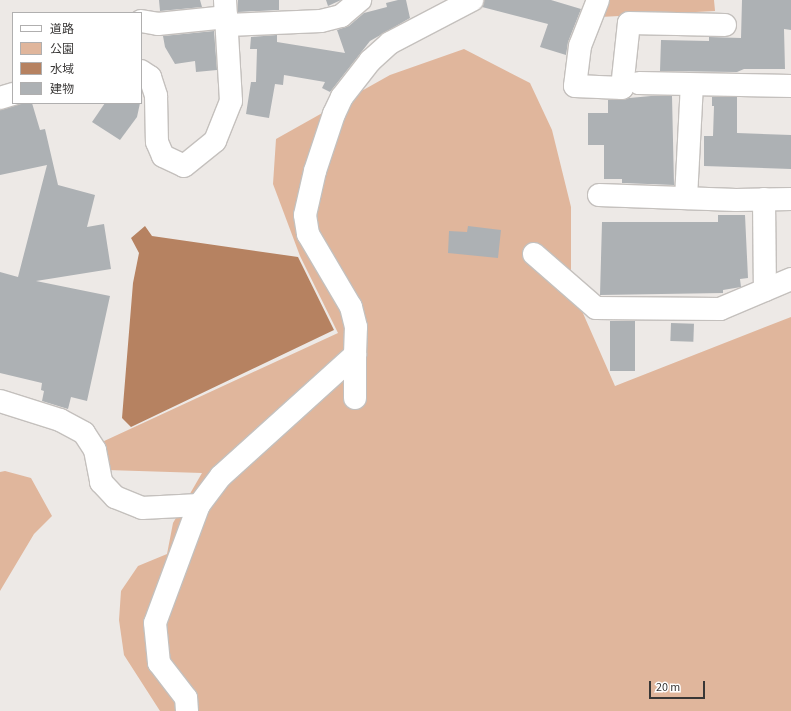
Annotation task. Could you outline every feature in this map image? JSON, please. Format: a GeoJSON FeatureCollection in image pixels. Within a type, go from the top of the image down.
{"type":"FeatureCollection","features":[{"type":"Feature","properties":{"kind":"street"},"geometry":{"type":"LineString","coordinates":[[142,21],[158,24],[226,14],[321,21],[341,16],[360,0]]}},
{"type":"Feature","properties":{"kind":"street"},"geometry":{"type":"LineString","coordinates":[[355,398],[356,327],[351,307],[308,234],[305,215],[316,171],[334,114],[342,97],[370,60],[390,43],[472,0]]}},
{"type":"Feature","properties":{"kind":"street"},"geometry":{"type":"LineString","coordinates":[[598,0],[580,46],[575,86],[622,88],[629,23],[726,25]]}},
{"type":"Feature","properties":{"kind":"street"},"geometry":{"type":"LineString","coordinates":[[142,72],[150,77],[156,96],[157,142],[163,156],[184,166],[214,141],[231,101],[226,14]]}},
{"type":"Feature","properties":{"kind":"street"},"geometry":{"type":"LineString","coordinates":[[639,83],[791,86]]}},
{"type":"Feature","properties":{"kind":"street"},"geometry":{"type":"LineString","coordinates":[[686,198],[692,85]]}},
{"type":"Feature","properties":{"kind":"street"},"geometry":{"type":"LineString","coordinates":[[0,98],[12,94]]}},
{"type":"Feature","properties":{"kind":"street"},"geometry":{"type":"LineString","coordinates":[[599,195],[764,200],[791,198]]}},
{"type":"Feature","properties":{"kind":"street"},"geometry":{"type":"LineString","coordinates":[[764,200],[765,290]]}},
{"type":"Feature","properties":{"kind":"street"},"geometry":{"type":"LineString","coordinates":[[534,254],[596,308],[720,309],[791,279]]}},
{"type":"Feature","properties":{"kind":"street"},"geometry":{"type":"LineString","coordinates":[[187,711],[186,698],[159,663],[155,623],[199,505],[220,476],[355,355]]}},
{"type":"Feature","properties":{"kind":"street"},"geometry":{"type":"LineString","coordinates":[[0,401],[60,420],[84,433],[95,450],[101,482],[115,497],[142,508],[199,505]]}},
{"type":"Feature","properties":{"kind":"green space"},"geometry":{"type":"Polygon","coordinates":[[[607,0],[714,0],[715,11],[600,17],[607,0]]]}},
{"type":"Feature","properties":{"kind":"green space"},"geometry":{"type":"Polygon","coordinates":[[[464,49],[530,83],[552,130],[571,207],[571,286],[615,386],[791,317],[791,711],[160,711],[124,655],[119,620],[121,591],[138,566],[167,554],[173,523],[202,473],[107,470],[102,442],[338,333],[300,256],[273,184],[276,139],[390,75],[464,49]]]}},
{"type":"Feature","properties":{"kind":"green space"},"geometry":{"type":"Polygon","coordinates":[[[5,471],[31,478],[52,516],[34,534],[0,591],[0,472],[5,471]]]}},
{"type":"Feature","properties":{"kind":"water"},"geometry":{"type":"Polygon","coordinates":[[[145,226],[152,236],[298,257],[334,330],[131,427],[122,418],[133,283],[139,253],[131,238],[145,226]]]}},
{"type":"Feature","properties":{"kind":"building"},"geometry":{"type":"Polygon","coordinates":[[[159,0],[200,0],[202,7],[160,11],[159,0]]]}},
{"type":"Feature","properties":{"kind":"building"},"geometry":{"type":"Polygon","coordinates":[[[238,0],[279,0],[279,10],[238,12],[238,0]]]}},
{"type":"Feature","properties":{"kind":"building"},"geometry":{"type":"Polygon","coordinates":[[[326,0],[341,0],[328,6],[326,0]]]}},
{"type":"Feature","properties":{"kind":"building"},"geometry":{"type":"Polygon","coordinates":[[[406,0],[410,18],[370,41],[330,92],[322,88],[325,82],[284,75],[283,85],[275,84],[269,118],[246,114],[251,82],[256,82],[257,49],[250,49],[251,37],[277,35],[277,42],[345,53],[337,30],[349,26],[364,13],[387,7],[386,3],[406,0]]]}},
{"type":"Feature","properties":{"kind":"building"},"geometry":{"type":"Polygon","coordinates":[[[484,0],[551,0],[581,9],[568,42],[566,55],[540,47],[548,24],[482,7],[484,0]]]}},
{"type":"Feature","properties":{"kind":"building"},"geometry":{"type":"Polygon","coordinates":[[[742,0],[791,0],[791,30],[784,29],[785,69],[744,69],[737,72],[660,71],[661,40],[709,41],[709,37],[741,38],[742,0]]]}},
{"type":"Feature","properties":{"kind":"building"},"geometry":{"type":"Polygon","coordinates":[[[214,31],[217,70],[196,72],[195,61],[175,64],[165,47],[163,36],[214,31]]]}},
{"type":"Feature","properties":{"kind":"building"},"geometry":{"type":"Polygon","coordinates":[[[651,96],[672,96],[674,185],[622,183],[622,179],[604,179],[604,145],[588,145],[588,113],[608,113],[608,100],[651,96]]]}},
{"type":"Feature","properties":{"kind":"building"},"geometry":{"type":"Polygon","coordinates":[[[712,97],[737,97],[737,133],[791,135],[791,169],[704,166],[704,136],[713,136],[714,106],[712,106],[712,97]]]}},
{"type":"Feature","properties":{"kind":"building"},"geometry":{"type":"Polygon","coordinates":[[[18,104],[32,104],[40,130],[45,129],[58,185],[95,195],[87,227],[104,224],[111,269],[36,281],[110,296],[87,401],[71,397],[68,409],[42,401],[44,391],[41,390],[42,383],[0,373],[0,272],[18,277],[47,165],[0,175],[0,110],[18,104]]]}},
{"type":"Feature","properties":{"kind":"building"},"geometry":{"type":"Polygon","coordinates":[[[104,104],[140,104],[137,117],[120,140],[92,122],[104,104]]]}},
{"type":"Feature","properties":{"kind":"building"},"geometry":{"type":"Polygon","coordinates":[[[718,215],[745,215],[748,278],[740,279],[741,287],[723,290],[723,293],[600,295],[602,222],[718,222],[718,215]]]}},
{"type":"Feature","properties":{"kind":"building"},"geometry":{"type":"Polygon","coordinates":[[[468,226],[501,230],[498,258],[448,253],[449,231],[467,232],[468,226]]]}},
{"type":"Feature","properties":{"kind":"building"},"geometry":{"type":"Polygon","coordinates":[[[610,321],[635,321],[635,371],[610,371],[610,321]]]}},
{"type":"Feature","properties":{"kind":"building"},"geometry":{"type":"Polygon","coordinates":[[[671,323],[694,324],[693,342],[670,341],[671,323]]]}}]}
